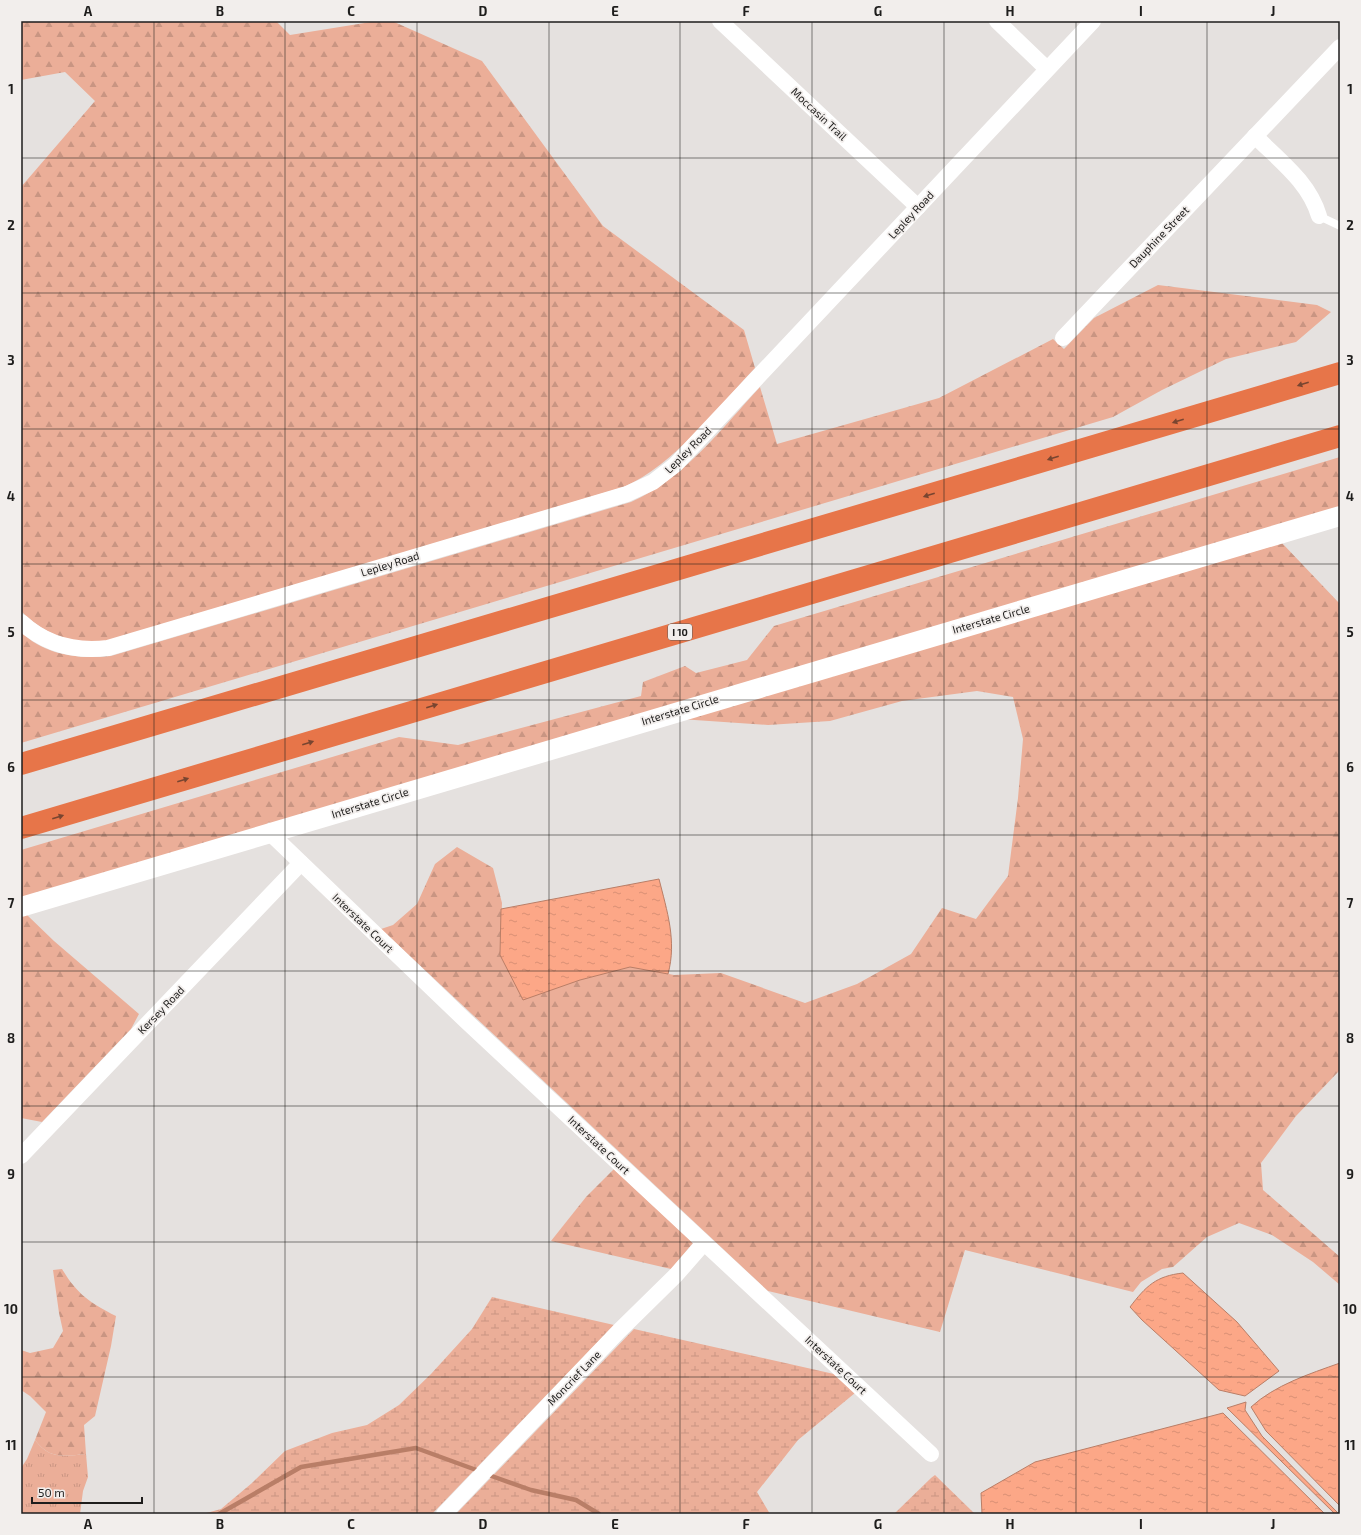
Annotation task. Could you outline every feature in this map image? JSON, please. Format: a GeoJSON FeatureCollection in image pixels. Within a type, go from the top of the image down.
{"type":"FeatureCollection","features":[{"type":"Feature","properties":{"kind":"highway"},"geometry":{"type":"LineString","coordinates":[[21,764],[1340,373]]}},
{"type":"Feature","properties":{"kind":"highway","name":"I 10"},"geometry":{"type":"LineString","coordinates":[[21,828],[1340,436]]}},
{"type":"Feature","properties":{"kind":"street","name":"Moccasin Trail"},"geometry":{"type":"LineString","coordinates":[[720,21],[918,207]]}},
{"type":"Feature","properties":{"kind":"street"},"geometry":{"type":"LineString","coordinates":[[997,21],[1048,69]]}},
{"type":"Feature","properties":{"kind":"street","name":"Lepley Road"},"geometry":{"type":"LineString","coordinates":[[21,622],[32,632],[65,647],[91,650],[108,648],[535,522],[627,494],[640,488],[675,465],[1092,21]]}},
{"type":"Feature","properties":{"kind":"street","name":"Dauphine Street"},"geometry":{"type":"LineString","coordinates":[[1063,338],[1340,47]]}},
{"type":"Feature","properties":{"kind":"street"},"geometry":{"type":"LineString","coordinates":[[1255,136],[1305,186],[1315,200],[1319,216]]}},
{"type":"Feature","properties":{"kind":"street","name":"Interstate Circle"},"geometry":{"type":"LineString","coordinates":[[21,907],[1340,516]]}},
{"type":"Feature","properties":{"kind":"street","name":"Interstate Court"},"geometry":{"type":"LineString","coordinates":[[270,833],[466,1021],[931,1454]]}},
{"type":"Feature","properties":{"kind":"street","name":"Kersey Road"},"geometry":{"type":"LineString","coordinates":[[21,1156],[301,863]]}},
{"type":"Feature","properties":{"kind":"street","name":"Moncrief Lane"},"geometry":{"type":"LineString","coordinates":[[444,1514],[619,1331],[676,1275],[704,1243]]}},
{"type":"Feature","properties":{"kind":"lane"},"geometry":{"type":"LineString","coordinates":[[1319,216],[1340,226]]}},
{"type":"Feature","properties":{"kind":"green space"},"geometry":{"type":"Polygon","coordinates":[[[21,21],[276,21],[290,35],[377,21],[392,21],[482,61],[603,226],[744,330],[755,368],[710,418],[678,450],[643,477],[624,487],[106,641],[81,641],[50,632],[40,627],[21,611],[21,187],[95,101],[65,72],[21,80],[21,21]]]}},
{"type":"Feature","properties":{"kind":"green space"},"geometry":{"type":"Polygon","coordinates":[[[1158,285],[1317,305],[1331,312],[1296,342],[1226,359],[1162,390],[1113,417],[21,743],[21,632],[41,646],[63,654],[87,657],[111,656],[631,502],[668,480],[685,466],[716,436],[760,387],[777,444],[939,398],[1053,339],[1064,349],[1094,318],[1158,285]]]}},
{"type":"Feature","properties":{"kind":"green space"},"geometry":{"type":"Polygon","coordinates":[[[1340,457],[1340,507],[271,824],[269,822],[265,826],[21,898],[21,850],[399,737],[458,745],[641,696],[643,682],[685,666],[696,673],[747,660],[774,626],[1340,457]]]}},
{"type":"Feature","properties":{"kind":"green space"},"geometry":{"type":"Polygon","coordinates":[[[1282,543],[1340,604],[1340,1070],[1296,1116],[1261,1163],[1263,1190],[1340,1257],[1340,1285],[1313,1262],[1272,1235],[1239,1223],[1207,1237],[1173,1267],[1162,1269],[1141,1282],[1133,1292],[965,1250],[940,1332],[768,1291],[381,929],[393,925],[417,904],[435,864],[457,847],[493,868],[502,903],[500,955],[580,980],[630,966],[674,975],[721,973],[805,1003],[857,984],[911,954],[942,908],[976,919],[1008,876],[1018,798],[1023,739],[1013,697],[977,691],[902,701],[830,721],[768,725],[680,719],[1282,543]]]}},
{"type":"Feature","properties":{"kind":"green space"},"geometry":{"type":"Polygon","coordinates":[[[26,914],[54,941],[139,1014],[131,1029],[42,1122],[21,1118],[21,915],[26,914]]]}},
{"type":"Feature","properties":{"kind":"green space"},"geometry":{"type":"Polygon","coordinates":[[[614,1169],[693,1243],[671,1269],[551,1241],[586,1197],[614,1169]]]}},
{"type":"Feature","properties":{"kind":"green space"},"geometry":{"type":"Polygon","coordinates":[[[62,1269],[73,1285],[85,1297],[99,1307],[116,1316],[111,1346],[95,1416],[84,1425],[86,1454],[64,1456],[52,1454],[46,1451],[35,1440],[46,1412],[30,1396],[21,1390],[21,1350],[30,1353],[53,1348],[63,1331],[53,1270],[62,1269]]]}},
{"type":"Feature","properties":{"kind":"green space"},"geometry":{"type":"Polygon","coordinates":[[[492,1297],[614,1325],[432,1514],[203,1514],[221,1509],[252,1483],[285,1451],[332,1433],[367,1425],[399,1405],[431,1374],[472,1329],[492,1297]]]}},
{"type":"Feature","properties":{"kind":"green space"},"geometry":{"type":"Polygon","coordinates":[[[634,1329],[834,1374],[855,1393],[798,1440],[757,1492],[770,1514],[456,1514],[634,1329]]]}},
{"type":"Feature","properties":{"kind":"green space"},"geometry":{"type":"Polygon","coordinates":[[[35,1440],[46,1451],[52,1454],[64,1456],[86,1454],[88,1477],[83,1491],[80,1514],[21,1514],[21,1468],[27,1459],[35,1440]]]}},
{"type":"Feature","properties":{"kind":"green space"},"geometry":{"type":"Polygon","coordinates":[[[935,1475],[975,1514],[894,1514],[931,1478],[935,1475]]]}},
{"type":"Feature","properties":{"kind":"water"},"geometry":{"type":"Polygon","coordinates":[[[659,879],[670,926],[672,950],[668,974],[630,967],[580,980],[523,1000],[500,955],[501,909],[659,879]]]}},
{"type":"Feature","properties":{"kind":"water"},"geometry":{"type":"Polygon","coordinates":[[[1183,1273],[1237,1322],[1279,1371],[1245,1396],[1219,1390],[1142,1320],[1130,1307],[1141,1293],[1152,1283],[1174,1274],[1183,1273]]]}},
{"type":"Feature","properties":{"kind":"water"},"geometry":{"type":"Polygon","coordinates":[[[1340,1363],[1340,1506],[1266,1431],[1251,1407],[1260,1399],[1282,1386],[1340,1363]]]}},
{"type":"Feature","properties":{"kind":"water"},"geometry":{"type":"Polygon","coordinates":[[[1246,1402],[1245,1410],[1262,1436],[1339,1514],[1335,1514],[1227,1408],[1246,1402]]]}},
{"type":"Feature","properties":{"kind":"water"},"geometry":{"type":"Polygon","coordinates":[[[1223,1413],[1325,1514],[982,1514],[981,1493],[1035,1462],[1223,1413]]]}},
{"type":"Feature","properties":{"kind":"waterway"},"geometry":{"type":"LineString","coordinates":[[219,1514],[301,1467],[416,1448],[479,1471]]}},
{"type":"Feature","properties":{"kind":"waterway"},"geometry":{"type":"LineString","coordinates":[[486,1474],[531,1490],[576,1500],[599,1514]]}}]}
